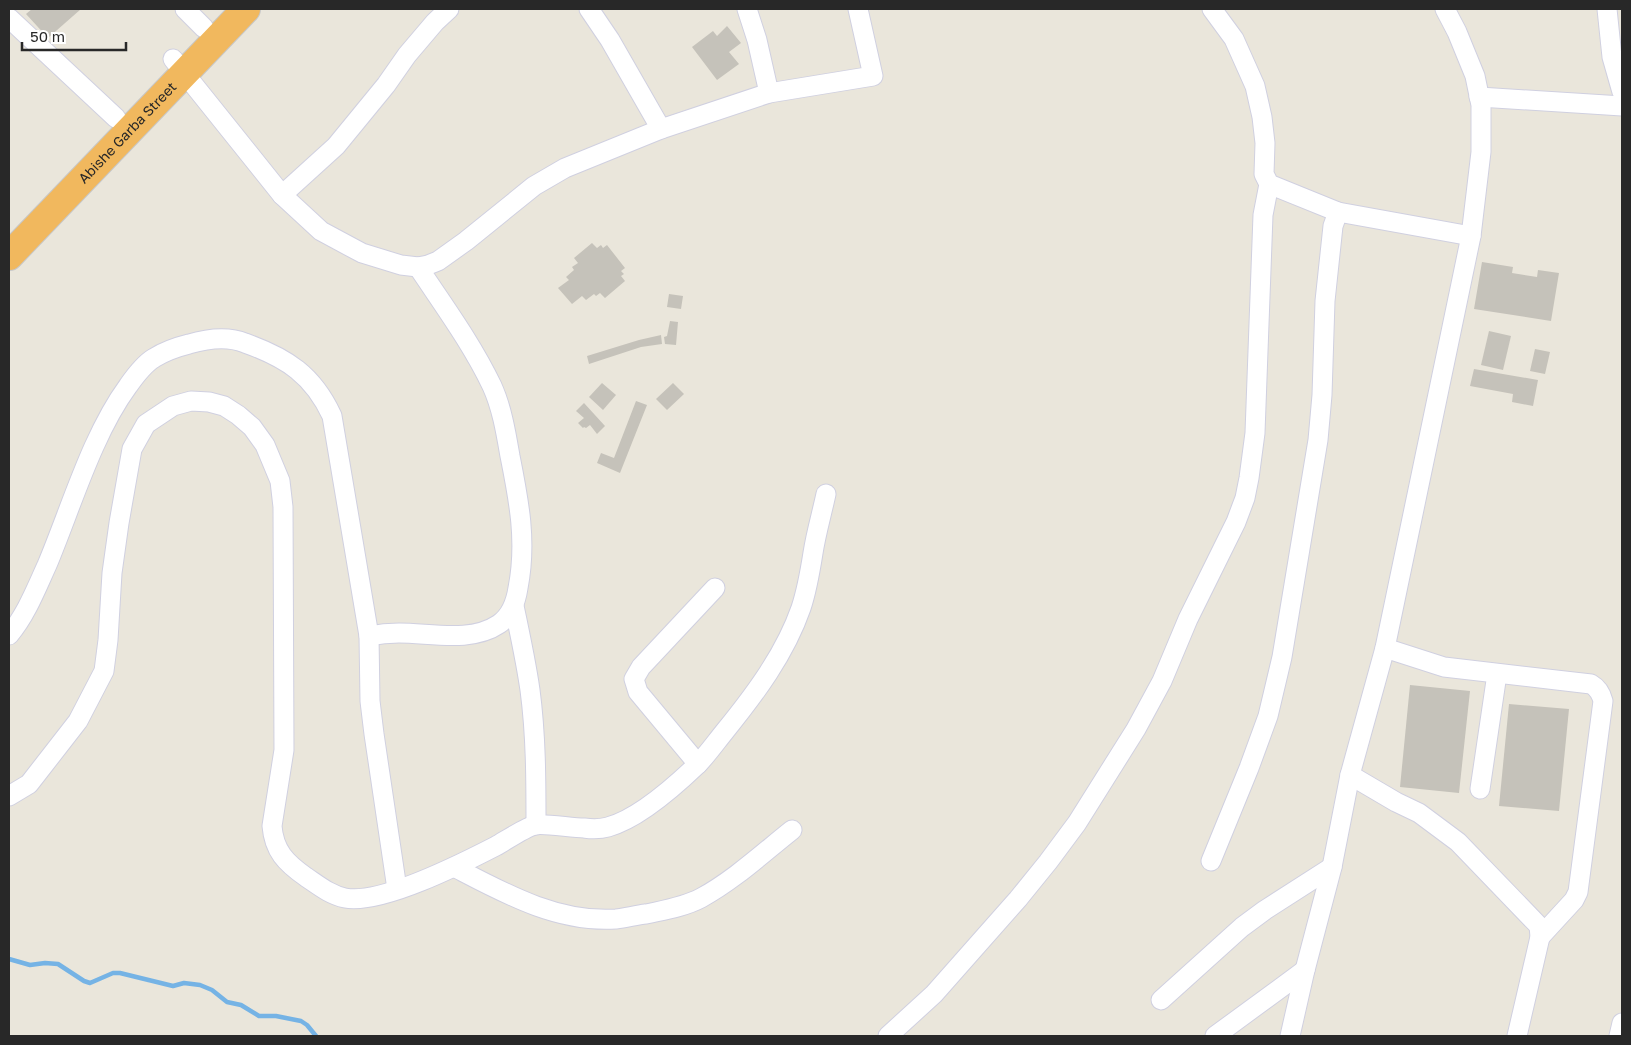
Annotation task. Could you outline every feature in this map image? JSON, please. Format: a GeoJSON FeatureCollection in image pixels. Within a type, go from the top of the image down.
{"type":"FeatureCollection","features":[{"type":"Feature","properties":{"kind":"highway","name":"Abishe Garba Street"},"geometry":{"type":"LineString","coordinates":[[9,232],[116,118],[246,9]]}},
{"type":"Feature","properties":{"kind":"highway","name":"Abishe Garba Street"},"geometry":{"type":"LineString","coordinates":[[9,256],[178,66],[204,15]]}},
{"type":"Feature","properties":{"kind":"street"},"geometry":{"type":"LineString","coordinates":[[282,195],[336,146],[386,85],[407,55],[435,22],[449,9]]}},
{"type":"Feature","properties":{"kind":"street"},"geometry":{"type":"LineString","coordinates":[[589,9],[610,40],[661,129]]}},
{"type":"Feature","properties":{"kind":"street"},"geometry":{"type":"LineString","coordinates":[[747,9],[769,93]]}},
{"type":"Feature","properties":{"kind":"street"},"geometry":{"type":"LineString","coordinates":[[178,66],[282,195],[321,231],[362,253],[401,265],[418,267],[428,265],[451,251],[544,180],[565,168],[661,129],[769,93],[873,76],[858,9]]}},
{"type":"Feature","properties":{"kind":"street"},"geometry":{"type":"LineString","coordinates":[[1212,9],[1234,40],[1255,86],[1262,117],[1265,143],[1264,174],[1270,184],[1338,212],[1471,236]]}},
{"type":"Feature","properties":{"kind":"street"},"geometry":{"type":"LineString","coordinates":[[1290,1036],[1332,867],[1350,775],[1385,648],[1471,236],[1481,152],[1482,118],[1480,97],[1475,76],[1457,32],[1445,9]]}},
{"type":"Feature","properties":{"kind":"street"},"geometry":{"type":"LineString","coordinates":[[1608,9],[1612,57],[1622,92]]}},
{"type":"Feature","properties":{"kind":"street"},"geometry":{"type":"LineString","coordinates":[[9,18],[116,118]]}},
{"type":"Feature","properties":{"kind":"street"},"geometry":{"type":"LineString","coordinates":[[1480,97],[1622,106]]}},
{"type":"Feature","properties":{"kind":"street"},"geometry":{"type":"LineString","coordinates":[[888,1036],[934,994],[1012,906],[1077,824],[1136,728],[1162,681],[1188,619],[1236,522],[1246,491],[1255,433],[1262,215],[1270,184]]}},
{"type":"Feature","properties":{"kind":"street"},"geometry":{"type":"LineString","coordinates":[[1211,861],[1250,768],[1268,716],[1282,657],[1318,440],[1322,395],[1325,301],[1333,226],[1338,212]]}},
{"type":"Feature","properties":{"kind":"street"},"geometry":{"type":"LineString","coordinates":[[369,636],[390,633],[451,635],[478,632],[499,624],[507,618],[514,606],[523,562],[518,498],[503,419],[492,387],[470,347],[418,267]]}},
{"type":"Feature","properties":{"kind":"street"},"geometry":{"type":"LineString","coordinates":[[9,635],[19,624],[40,580],[99,437],[118,399],[152,358],[174,348],[205,340],[239,340],[269,351],[301,372],[323,398],[332,416],[369,636],[370,701],[397,890]]}},
{"type":"Feature","properties":{"kind":"street"},"geometry":{"type":"LineString","coordinates":[[9,796],[29,784],[68,736],[78,721],[104,670],[108,640],[112,573],[132,449],[146,424],[173,406],[190,402],[209,402],[224,406],[238,415],[252,427],[265,445],[280,481],[283,507],[284,750],[272,826],[273,837],[276,847],[282,856],[297,870],[327,891],[345,898],[359,898],[397,890],[454,867],[536,825],[606,828],[629,819],[656,800],[698,764],[761,684],[788,637],[801,609],[808,585],[813,551],[826,494]]}},
{"type":"Feature","properties":{"kind":"street"},"geometry":{"type":"LineString","coordinates":[[698,764],[638,692],[634,679],[641,667],[715,588]]}},
{"type":"Feature","properties":{"kind":"street"},"geometry":{"type":"LineString","coordinates":[[514,606],[526,666],[532,711],[536,825]]}},
{"type":"Feature","properties":{"kind":"street"},"geometry":{"type":"LineString","coordinates":[[1385,648],[1444,667],[1591,684],[1596,687],[1601,695],[1602,701],[1578,892],[1574,900],[1540,937]]}},
{"type":"Feature","properties":{"kind":"street"},"geometry":{"type":"LineString","coordinates":[[1480,789],[1497,674]]}},
{"type":"Feature","properties":{"kind":"street"},"geometry":{"type":"LineString","coordinates":[[1350,775],[1419,813],[1458,842],[1539,926],[1540,937],[1517,1036]]}},
{"type":"Feature","properties":{"kind":"street"},"geometry":{"type":"LineString","coordinates":[[454,867],[514,898],[550,910],[581,918],[615,919],[668,910],[700,899],[725,883],[792,830]]}},
{"type":"Feature","properties":{"kind":"street"},"geometry":{"type":"LineString","coordinates":[[1161,1000],[1242,927],[1332,867]]}},
{"type":"Feature","properties":{"kind":"street"},"geometry":{"type":"LineString","coordinates":[[1215,1036],[1305,970]]}},
{"type":"Feature","properties":{"kind":"street"},"geometry":{"type":"LineString","coordinates":[[1619,1036],[1622,1023]]}},
{"type":"Feature","properties":{"kind":"building"},"geometry":{"type":"Polygon","coordinates":[[[32,9],[81,9],[48,38],[26,14],[32,9]]]}},
{"type":"Feature","properties":{"kind":"building"},"geometry":{"type":"Polygon","coordinates":[[[727,26],[741,43],[729,52],[739,64],[717,80],[692,47],[713,31],[717,36],[727,26]]]}},
{"type":"Feature","properties":{"kind":"building"},"geometry":{"type":"Polygon","coordinates":[[[592,243],[597,248],[601,245],[603,248],[607,245],[625,268],[621,271],[624,274],[621,276],[625,281],[605,298],[600,293],[596,296],[594,294],[586,300],[582,296],[572,304],[558,288],[569,280],[566,277],[574,270],[572,267],[578,263],[574,258],[592,243]]]}},
{"type":"Feature","properties":{"kind":"building"},"geometry":{"type":"Polygon","coordinates":[[[1482,262],[1513,267],[1512,273],[1537,277],[1538,270],[1559,273],[1551,321],[1474,309],[1482,262]]]}},
{"type":"Feature","properties":{"kind":"building"},"geometry":{"type":"Polygon","coordinates":[[[669,294],[683,296],[681,309],[667,307],[669,294]]]}},
{"type":"Feature","properties":{"kind":"building"},"geometry":{"type":"Polygon","coordinates":[[[670,321],[678,322],[676,345],[665,344],[664,337],[667,336],[670,321]]]}},
{"type":"Feature","properties":{"kind":"building"},"geometry":{"type":"Polygon","coordinates":[[[1489,331],[1511,336],[1503,370],[1481,365],[1489,331]]]}},
{"type":"Feature","properties":{"kind":"building"},"geometry":{"type":"Polygon","coordinates":[[[661,335],[662,344],[641,347],[589,364],[587,356],[661,335]]]}},
{"type":"Feature","properties":{"kind":"building"},"geometry":{"type":"Polygon","coordinates":[[[1535,349],[1550,352],[1545,374],[1530,371],[1535,349]]]}},
{"type":"Feature","properties":{"kind":"building"},"geometry":{"type":"Polygon","coordinates":[[[1474,369],[1538,380],[1533,406],[1512,402],[1513,394],[1470,386],[1474,369]]]}},
{"type":"Feature","properties":{"kind":"building"},"geometry":{"type":"Polygon","coordinates":[[[602,383],[616,395],[603,410],[589,397],[602,383]]]}},
{"type":"Feature","properties":{"kind":"building"},"geometry":{"type":"Polygon","coordinates":[[[673,383],[684,394],[667,410],[656,399],[673,383]]]}},
{"type":"Feature","properties":{"kind":"building"},"geometry":{"type":"Polygon","coordinates":[[[636,401],[647,405],[620,473],[597,463],[601,453],[614,458],[636,401]]]}},
{"type":"Feature","properties":{"kind":"building"},"geometry":{"type":"Polygon","coordinates":[[[584,403],[605,426],[597,434],[590,425],[583,428],[578,423],[584,418],[576,411],[584,403]]]}},
{"type":"Feature","properties":{"kind":"building"},"geometry":{"type":"Polygon","coordinates":[[[1410,685],[1470,691],[1459,793],[1400,787],[1410,685]]]}},
{"type":"Feature","properties":{"kind":"building"},"geometry":{"type":"Polygon","coordinates":[[[1509,704],[1569,709],[1559,811],[1499,806],[1509,704]]]}},
{"type":"Feature","properties":{"kind":"waterway"},"geometry":{"type":"LineString","coordinates":[[9,959],[30,965],[58,964],[90,983],[113,973],[120,973],[173,986],[184,983],[200,985],[212,990],[227,1002],[241,1005],[259,1016],[276,1016],[301,1021],[316,1036]]}}]}
